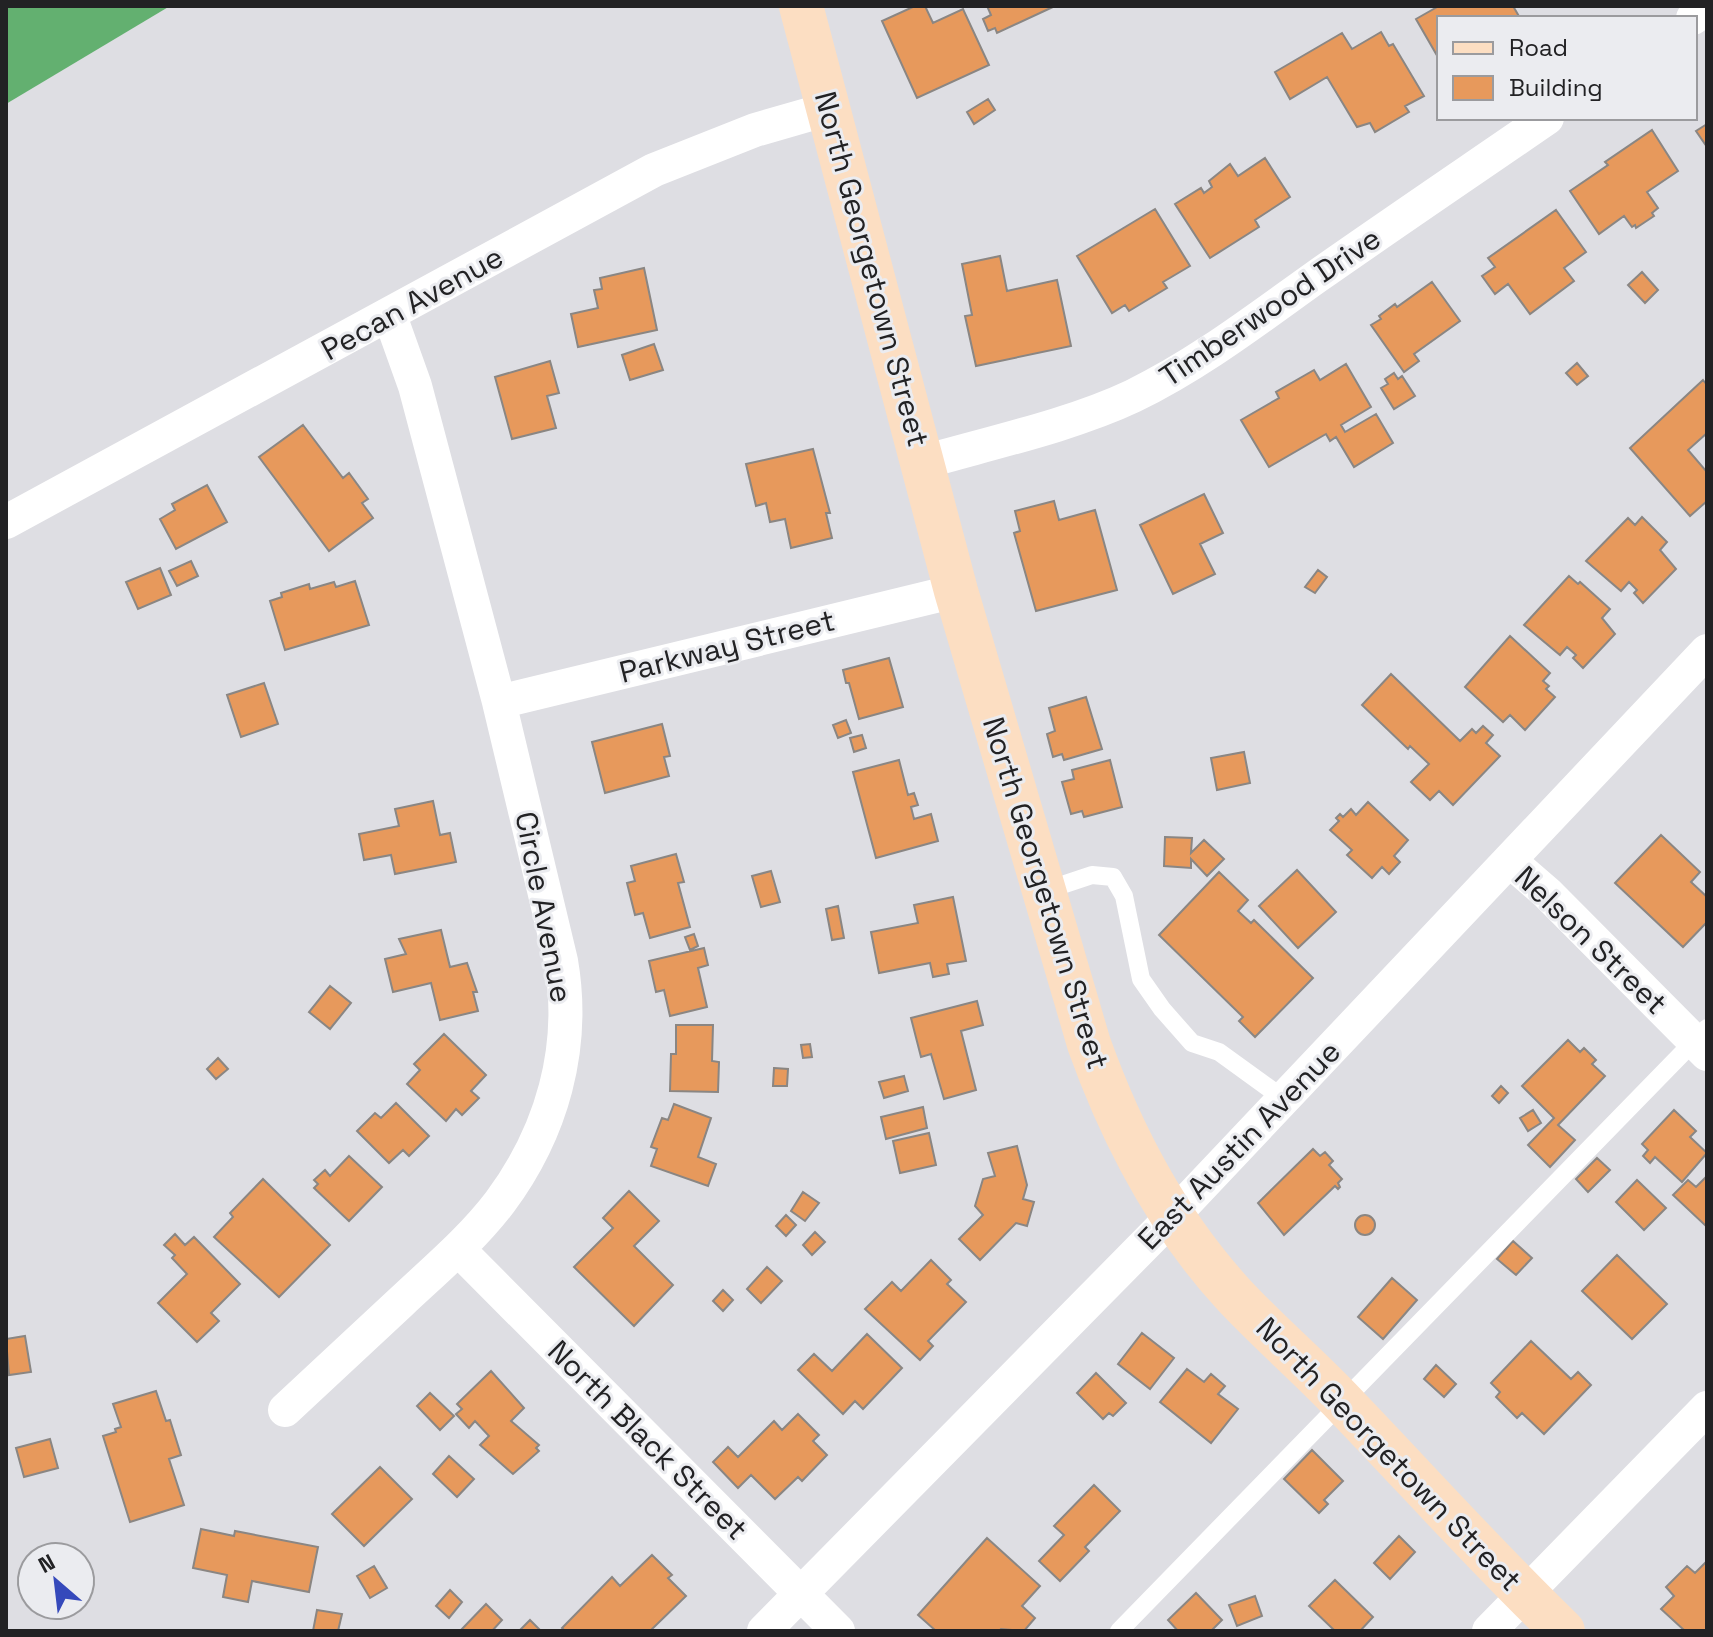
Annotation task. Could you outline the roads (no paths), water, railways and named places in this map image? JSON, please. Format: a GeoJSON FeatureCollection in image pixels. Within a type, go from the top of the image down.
{"type":"FeatureCollection","features":[{"type":"Feature","properties":{"kind":"street","name":"North Georgetown Street"},"geometry":{"type":"LineString","coordinates":[[801,6],[956,591],[1089,1044],[1108,1096],[1143,1170],[1201,1256],[1234,1294],[1344,1402],[1525,1595],[1563,1631]]}},
{"type":"Feature","properties":{"kind":"street","name":"Pecan Avenue"},"geometry":{"type":"LineString","coordinates":[[6,522],[654,170],[755,130],[828,109]]}},
{"type":"Feature","properties":{"kind":"street","name":"Timberwood Drive"},"geometry":{"type":"LineString","coordinates":[[924,462],[1080,416],[1131,397],[1179,371],[1225,343],[1544,120]]}},
{"type":"Feature","properties":{"kind":"street","name":"Circle Avenue"},"geometry":{"type":"LineString","coordinates":[[285,1410],[458,1249],[499,1203],[532,1150],[559,1083],[566,1035],[561,961],[499,702],[415,386],[390,316]]}},
{"type":"Feature","properties":{"kind":"street","name":"Parkway Street"},"geometry":{"type":"LineString","coordinates":[[499,702],[956,591]]}},
{"type":"Feature","properties":{"kind":"street","name":"East Austin Avenue"},"geometry":{"type":"LineString","coordinates":[[764,1631],[1173,1216],[1707,651]]}},
{"type":"Feature","properties":{"kind":"street","name":"Nelson Street"},"geometry":{"type":"LineString","coordinates":[[1510,861],[1703,1041]]}},
{"type":"Feature","properties":{"kind":"street","name":"North Black Street"},"geometry":{"type":"LineString","coordinates":[[458,1249],[838,1631]]}},
{"type":"Feature","properties":{"kind":"street"},"geometry":{"type":"LineString","coordinates":[[1489,1631],[1707,1408]]}},
{"type":"Feature","properties":{"kind":"lane"},"geometry":{"type":"LineString","coordinates":[[1044,891],[1092,875],[1113,877],[1124,896],[1141,979],[1162,1009],[1192,1043],[1219,1052],[1284,1099]]}},
{"type":"Feature","properties":{"kind":"lane"},"geometry":{"type":"LineString","coordinates":[[1119,1631],[1703,1041]]}}]}
